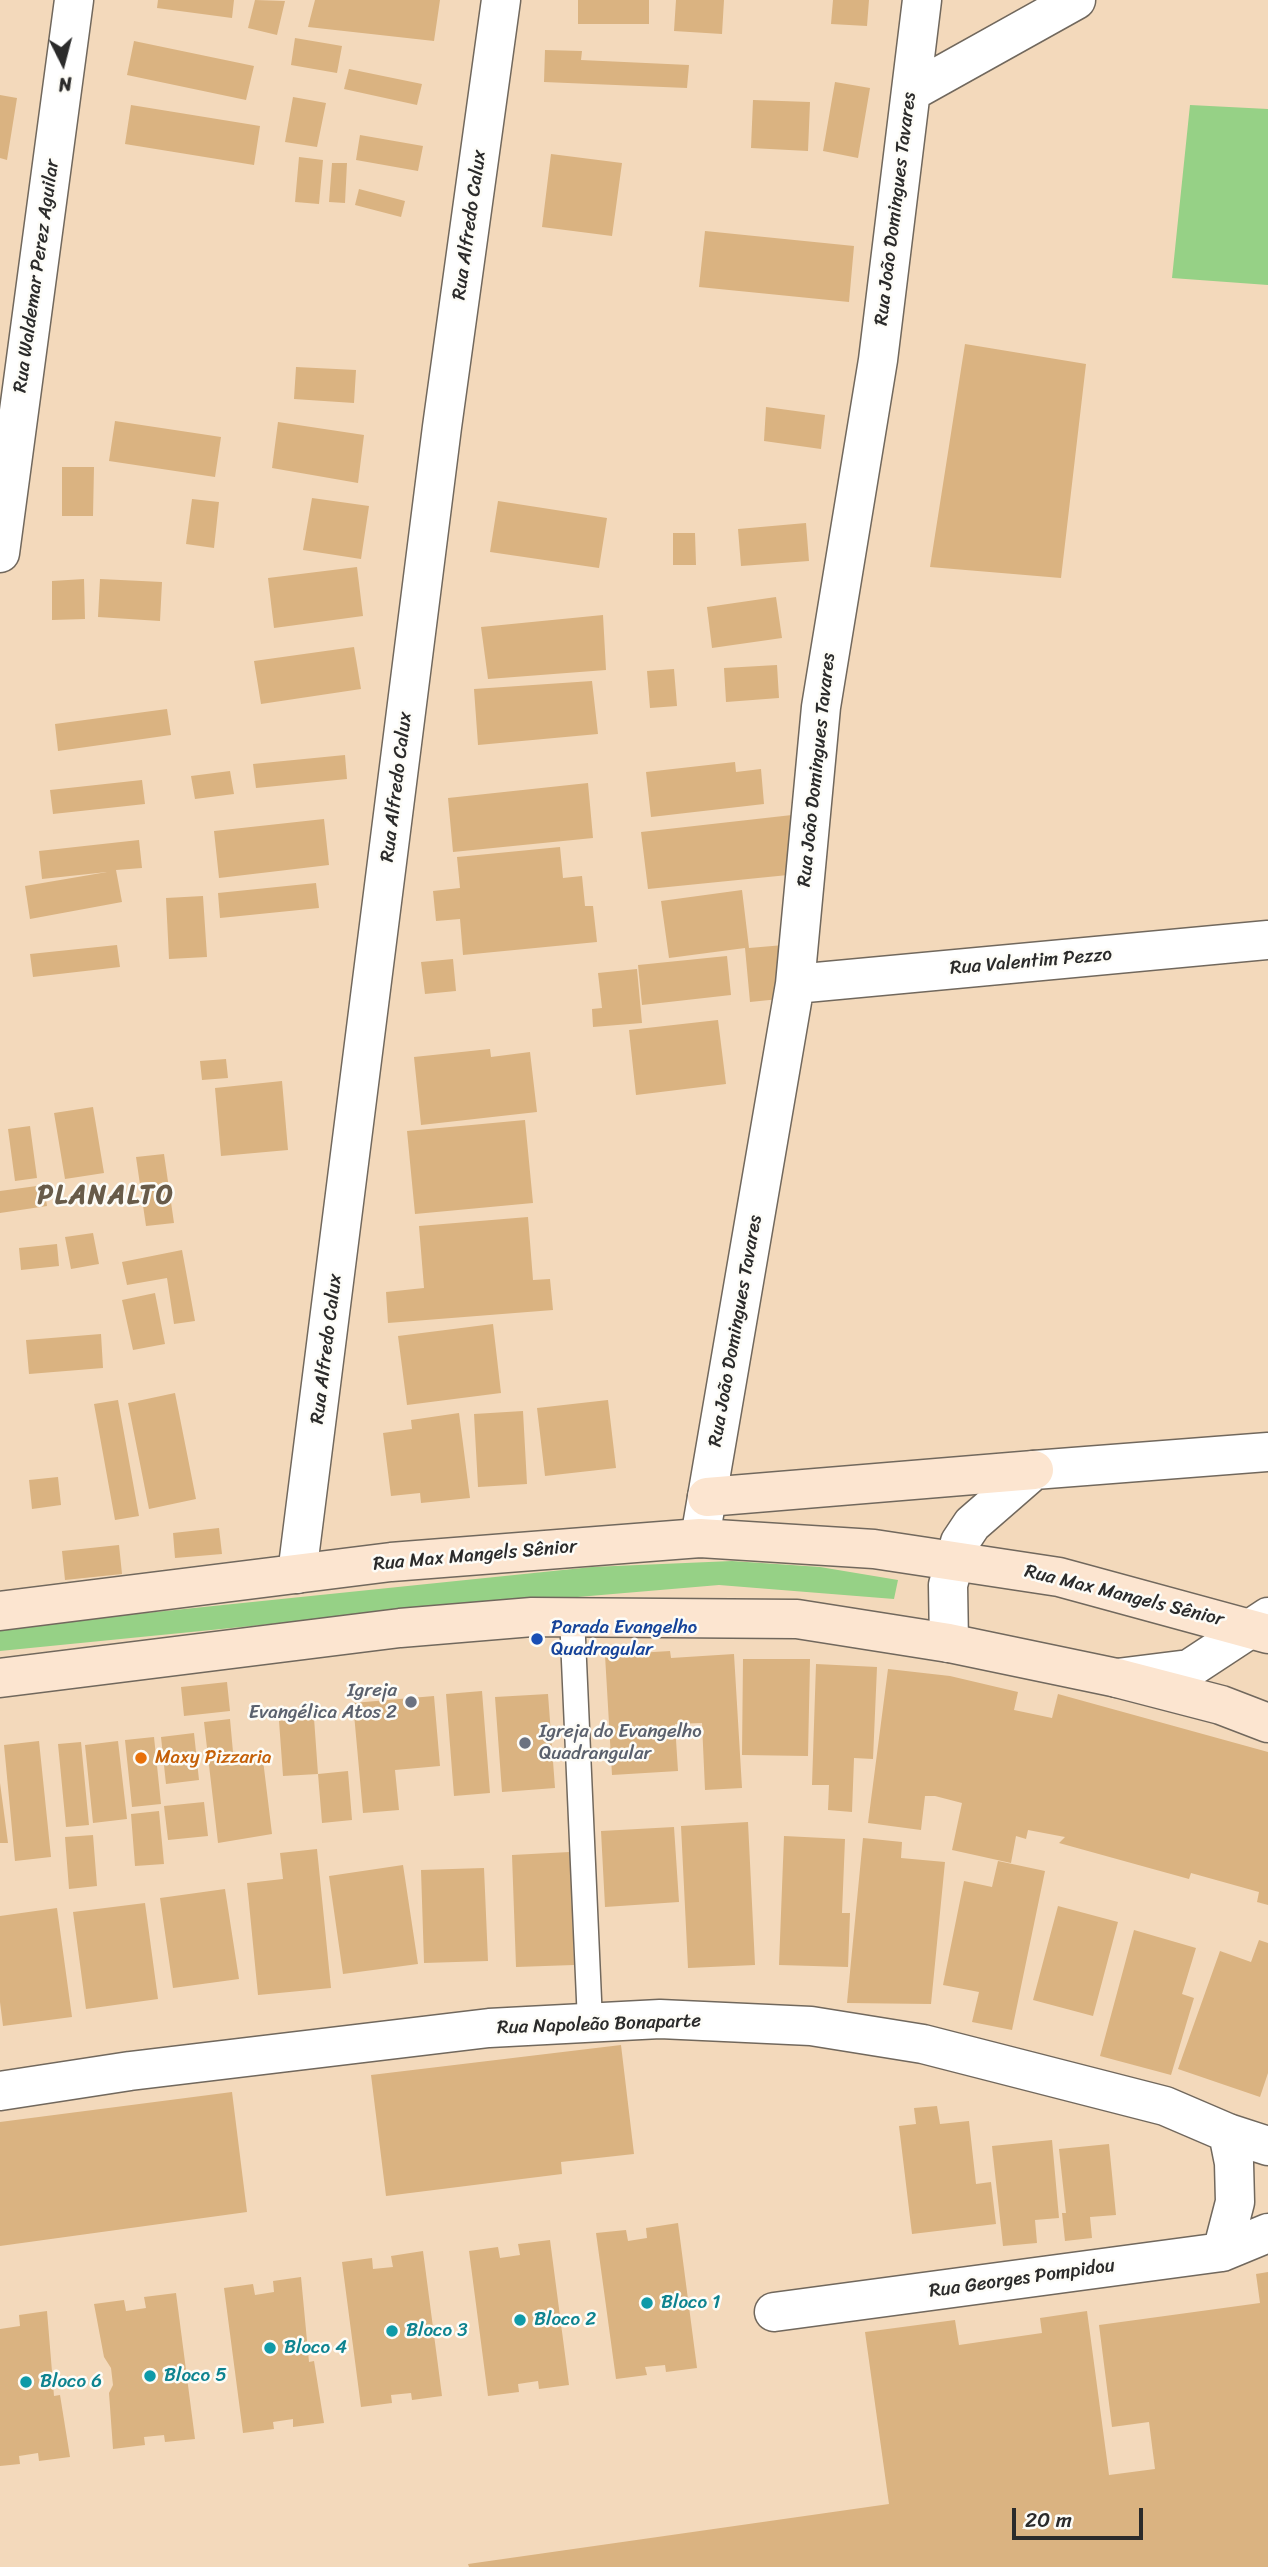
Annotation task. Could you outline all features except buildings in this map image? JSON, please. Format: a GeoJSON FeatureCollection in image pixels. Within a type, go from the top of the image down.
{"type":"FeatureCollection","features":[{"type":"Feature","properties":{"kind":"street","name":"Rua Waldemar Perez Aguilar"},"geometry":{"type":"LineString","coordinates":[[0,553],[74,0]]}},
{"type":"Feature","properties":{"kind":"street","name":"Rua Alfredo Calux"},"geometry":{"type":"LineString","coordinates":[[297,1574],[442,427],[502,0]]}},
{"type":"Feature","properties":{"kind":"street","name":"Rua João Domingues Tavares"},"geometry":{"type":"LineString","coordinates":[[700,1538],[795,984],[821,707],[878,360],[922,0]]}},
{"type":"Feature","properties":{"kind":"street"},"geometry":{"type":"LineString","coordinates":[[911,92],[1076,0]]}},
{"type":"Feature","properties":{"kind":"street","name":"Rua Valentim Pezzo"},"geometry":{"type":"LineString","coordinates":[[795,984],[1268,940]]}},
{"type":"Feature","properties":{"kind":"street"},"geometry":{"type":"LineString","coordinates":[[707,1497],[1265,1454]]}},
{"type":"Feature","properties":{"kind":"street"},"geometry":{"type":"LineString","coordinates":[[949,1643],[948,1585],[952,1561],[960,1542],[972,1524],[1034,1470]]}},
{"type":"Feature","properties":{"kind":"street","name":"Rua Max Mangels Sênior"},"geometry":{"type":"LineString","coordinates":[[0,1611],[495,1552],[700,1538],[874,1549],[1059,1577],[1263,1627]]}},
{"type":"Feature","properties":{"kind":"street","name":"Rua Max Mangels Sênior"},"geometry":{"type":"LineString","coordinates":[[572,1616],[797,1619],[949,1643],[1117,1678],[1222,1705],[1268,1723]]}},
{"type":"Feature","properties":{"kind":"street"},"geometry":{"type":"LineString","coordinates":[[0,1678],[400,1628],[572,1616]]}},
{"type":"Feature","properties":{"kind":"street","name":"Rua Max Mangels Sênior"},"geometry":{"type":"LineString","coordinates":[[1117,1678],[1189,1669],[1263,1627]]}},
{"type":"Feature","properties":{"kind":"street","name":"Rua Napoleão Bonaparte"},"geometry":{"type":"LineString","coordinates":[[0,2091],[130,2071],[418,2036],[660,2019],[811,2026],[923,2043],[1166,2106],[1228,2133],[1268,2146]]}},
{"type":"Feature","properties":{"kind":"street"},"geometry":{"type":"LineString","coordinates":[[1222,2252],[1235,2202],[1234,2163],[1228,2133]]}},
{"type":"Feature","properties":{"kind":"street","name":"Rua Georges Pompidou"},"geometry":{"type":"LineString","coordinates":[[774,2312],[1222,2252],[1268,2233]]}},
{"type":"Feature","properties":{"kind":"lane"},"geometry":{"type":"LineString","coordinates":[[572,1616],[590,2022]]}},
{"type":"Feature","properties":{"kind":"green space"},"geometry":{"type":"Polygon","coordinates":[[[1190,105],[1268,109],[1268,285],[1172,278],[1190,105]]]}},
{"type":"Feature","properties":{"kind":"green space"},"geometry":{"type":"Polygon","coordinates":[[[732,1561],[820,1567],[898,1580],[894,1599],[719,1585],[342,1617],[0,1651],[0,1628],[592,1567],[732,1561]]]}},
{"type":"Feature","properties":{"kind":"place","name":"Parada Evangelho Quadragular"},"geometry":{"type":"Point","coordinates":[537,1639]}},
{"type":"Feature","properties":{"kind":"place","name":"Igreja Evangélica Atos 2"},"geometry":{"type":"Point","coordinates":[411,1702]}},
{"type":"Feature","properties":{"kind":"place","name":"Igreja do Evangelho Quadrangular"},"geometry":{"type":"Point","coordinates":[525,1743]}},
{"type":"Feature","properties":{"kind":"place","name":"Maxy Pizzaria"},"geometry":{"type":"Point","coordinates":[141,1758]}},
{"type":"Feature","properties":{"kind":"place","name":"Bloco 1"},"geometry":{"type":"Point","coordinates":[647,2303]}},
{"type":"Feature","properties":{"kind":"place","name":"Bloco 2"},"geometry":{"type":"Point","coordinates":[520,2320]}},
{"type":"Feature","properties":{"kind":"place","name":"Bloco 3"},"geometry":{"type":"Point","coordinates":[392,2331]}},
{"type":"Feature","properties":{"kind":"place","name":"Bloco 4"},"geometry":{"type":"Point","coordinates":[270,2348]}},
{"type":"Feature","properties":{"kind":"place","name":"Bloco 5"},"geometry":{"type":"Point","coordinates":[150,2376]}},
{"type":"Feature","properties":{"kind":"place","name":"Bloco 6"},"geometry":{"type":"Point","coordinates":[26,2382]}},
{"type":"Feature","properties":{"kind":"district","name":"PLANALTO"},"geometry":{"type":"Point","coordinates":[106,1196]}}]}
